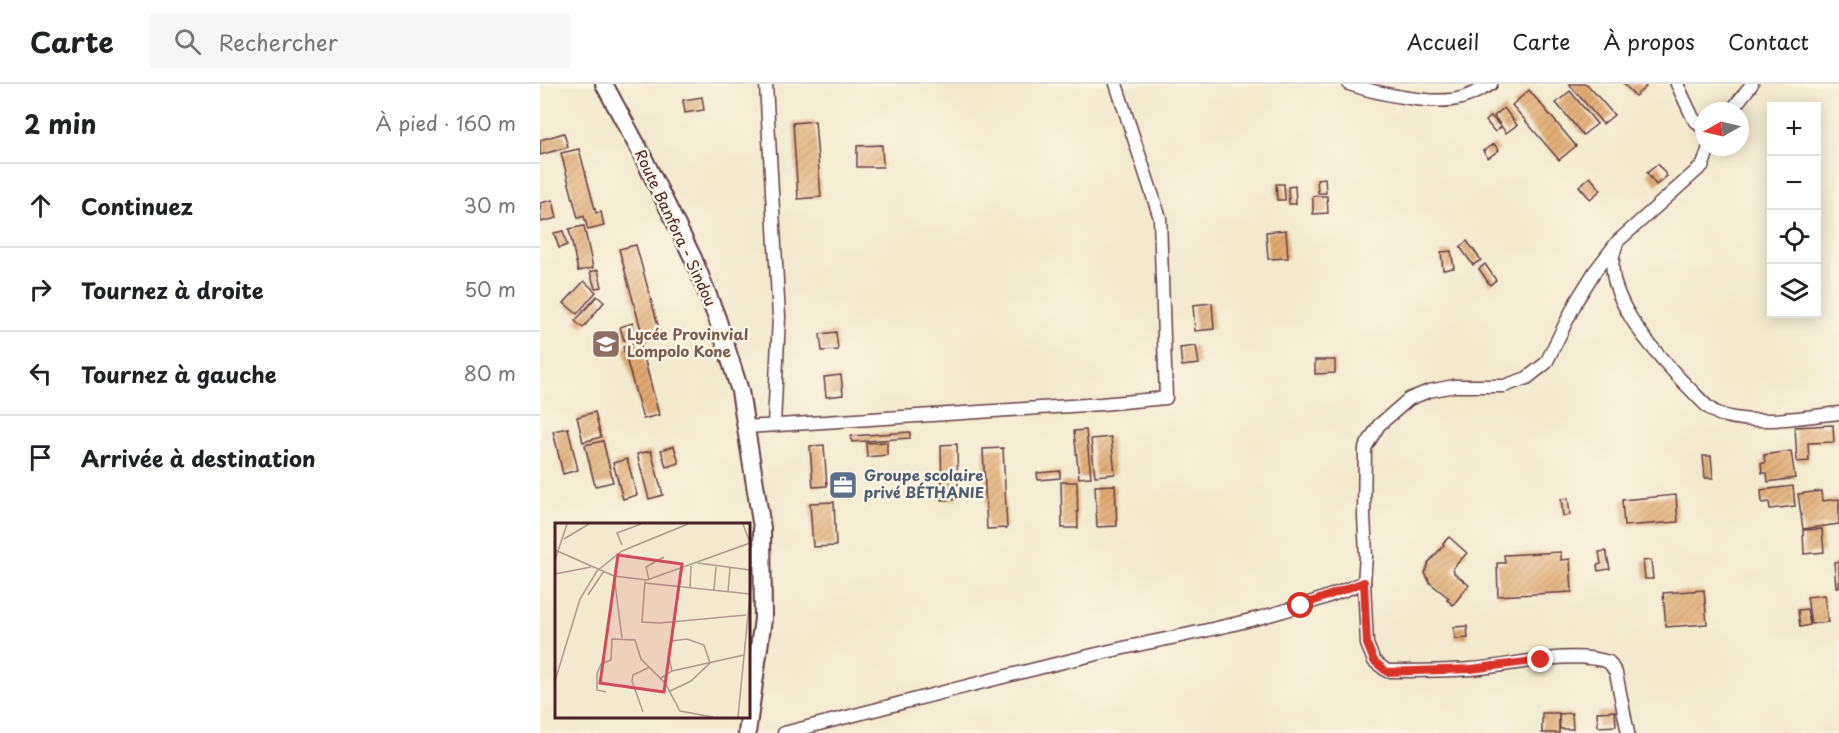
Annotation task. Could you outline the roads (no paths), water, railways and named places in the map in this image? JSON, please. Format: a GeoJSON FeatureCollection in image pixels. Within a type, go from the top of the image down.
{"type":"FeatureCollection","features":[{"type":"Feature","properties":{"kind":"main road","name":"Route Banfora - Sindou"},"geometry":{"type":"LineString","coordinates":[[604,84],[693,258],[729,354],[740,391],[762,528],[763,619],[750,712]]}},
{"type":"Feature","properties":{"kind":"main road","name":"Route Banfora - Sindou"},"geometry":{"type":"LineString","coordinates":[[747,733],[749,718]]}},
{"type":"Feature","properties":{"kind":"street"},"geometry":{"type":"LineString","coordinates":[[766,84],[779,316],[774,425]]}},
{"type":"Feature","properties":{"kind":"street"},"geometry":{"type":"LineString","coordinates":[[746,427],[1166,398],[1160,218],[1116,84]]}},
{"type":"Feature","properties":{"kind":"street"},"geometry":{"type":"LineString","coordinates":[[1349,84],[1400,97],[1437,100],[1461,99],[1491,84]]}},
{"type":"Feature","properties":{"kind":"street"},"geometry":{"type":"LineString","coordinates":[[1677,84],[1695,120]]}},
{"type":"Feature","properties":{"kind":"street"},"geometry":{"type":"LineString","coordinates":[[1738,102],[1752,84]]}},
{"type":"Feature","properties":{"kind":"street"},"geometry":{"type":"LineString","coordinates":[[1628,733],[1616,674],[1609,662],[1595,657],[1541,660],[1471,669],[1387,672],[1374,661],[1367,644],[1364,582],[1366,556],[1365,448],[1379,425],[1409,399],[1429,391],[1454,386],[1504,386],[1527,378],[1546,363],[1577,300],[1618,241],[1703,165],[1706,156]]}},
{"type":"Feature","properties":{"kind":"street"},"geometry":{"type":"LineString","coordinates":[[1618,241],[1612,256],[1615,278],[1627,310],[1640,333],[1663,362],[1712,412],[1725,416],[1773,420],[1839,413]]}},
{"type":"Feature","properties":{"kind":"street"},"geometry":{"type":"LineString","coordinates":[[783,733],[1109,652],[1250,621],[1310,603],[1364,582]]}},
{"type":"Feature","properties":{"kind":"place","name":"Lycée Provinvial Lompolo Kone"},"geometry":{"type":"Point","coordinates":[606,344]}},
{"type":"Feature","properties":{"kind":"place","name":"Groupe scolaire privé BÉTHANIE"},"geometry":{"type":"Point","coordinates":[843,485]}}]}
